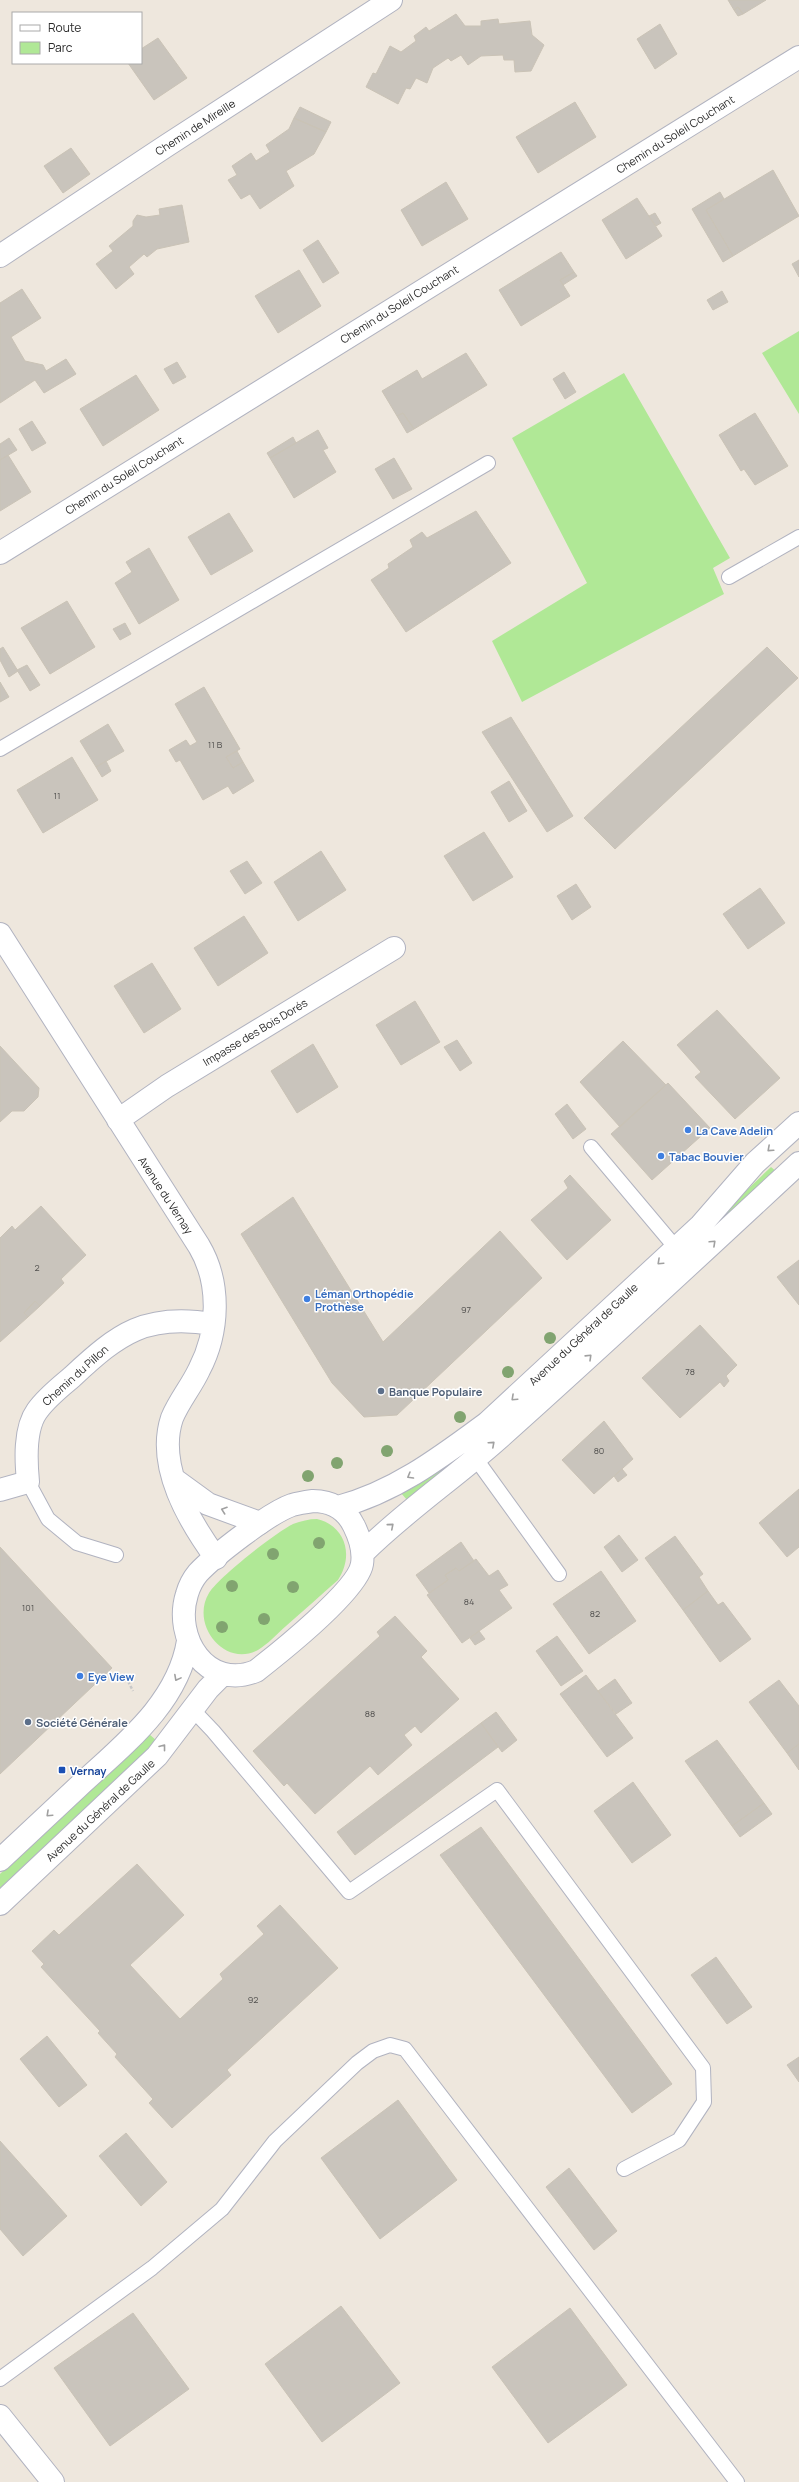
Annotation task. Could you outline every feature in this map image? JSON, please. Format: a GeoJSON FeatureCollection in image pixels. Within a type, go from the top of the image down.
{"type":"FeatureCollection","features":[{"type":"Feature","properties":{"kind":"street","name":"Chemin de Mireille"},"geometry":{"type":"LineString","coordinates":[[0,256],[166,146],[392,0]]}},
{"type":"Feature","properties":{"kind":"street","name":"Chemin du Soleil Couchant"},"geometry":{"type":"LineString","coordinates":[[0,552],[799,57]]}},
{"type":"Feature","properties":{"kind":"street","name":"Avenue du Vernay"},"geometry":{"type":"LineString","coordinates":[[0,934],[205,1255],[214,1285],[216,1305],[213,1324],[204,1361],[176,1408],[168,1430],[168,1451],[175,1480],[187,1512],[216,1558]]}},
{"type":"Feature","properties":{"kind":"street","name":"Impasse des Bois Dorés"},"geometry":{"type":"LineString","coordinates":[[118,1120],[167,1086],[394,948]]}},
{"type":"Feature","properties":{"kind":"street","name":"Avenue du Général de Gaulle"},"geometry":{"type":"LineString","coordinates":[[338,1507],[383,1491],[451,1450],[487,1422],[676,1248],[715,1210],[756,1163],[799,1123]]}},
{"type":"Feature","properties":{"kind":"street","name":"Avenue du Général de Gaulle"},"geometry":{"type":"LineString","coordinates":[[363,1553],[402,1517],[476,1459],[574,1371],[799,1163]]}},
{"type":"Feature","properties":{"kind":"street","name":"Chemin du Pillon"},"geometry":{"type":"LineString","coordinates":[[28,1482],[26,1460],[28,1438],[36,1411],[106,1346],[148,1325],[172,1320],[190,1320],[213,1324]]}},
{"type":"Feature","properties":{"kind":"street"},"geometry":{"type":"LineString","coordinates":[[175,1480],[208,1504],[260,1523]]}},
{"type":"Feature","properties":{"kind":"street"},"geometry":{"type":"LineString","coordinates":[[0,1490],[28,1482]]}},
{"type":"Feature","properties":{"kind":"street"},"geometry":{"type":"LineString","coordinates":[[321,1501],[338,1507],[352,1522],[359,1537],[363,1553],[360,1571],[349,1589],[264,1665],[243,1675],[223,1674],[201,1660],[191,1649],[185,1626],[186,1595],[198,1573],[260,1523],[278,1512],[301,1503],[321,1501]]}},
{"type":"Feature","properties":{"kind":"street"},"geometry":{"type":"LineString","coordinates":[[0,1860],[126,1743],[153,1714],[178,1677],[188,1641]]}},
{"type":"Feature","properties":{"kind":"street","name":"Avenue du Général de Gaulle"},"geometry":{"type":"LineString","coordinates":[[0,1904],[126,1788],[157,1756],[208,1689],[223,1674]]}},
{"type":"Feature","properties":{"kind":"street"},"geometry":{"type":"LineString","coordinates":[[0,2416],[53,2482]]}},
{"type":"Feature","properties":{"kind":"lane"},"geometry":{"type":"LineString","coordinates":[[0,749],[488,463]]}},
{"type":"Feature","properties":{"kind":"lane"},"geometry":{"type":"LineString","coordinates":[[729,577],[799,537]]}},
{"type":"Feature","properties":{"kind":"lane"},"geometry":{"type":"LineString","coordinates":[[591,1147],[676,1248]]}},
{"type":"Feature","properties":{"kind":"lane"},"geometry":{"type":"LineString","coordinates":[[476,1459],[559,1574]]}},
{"type":"Feature","properties":{"kind":"lane"},"geometry":{"type":"LineString","coordinates":[[28,1482],[48,1519],[77,1543],[116,1555]]}},
{"type":"Feature","properties":{"kind":"lane"},"geometry":{"type":"LineString","coordinates":[[193,1710],[213,1731],[349,1892],[497,1790],[703,2068],[704,2102],[679,2140],[624,2168]]}},
{"type":"Feature","properties":{"kind":"lane"},"geometry":{"type":"LineString","coordinates":[[0,2379],[152,2268],[209,2221],[222,2209],[275,2141],[357,2063],[372,2051],[390,2045],[405,2049],[737,2482]]}},
{"type":"Feature","properties":{"kind":"green space"},"geometry":{"type":"Polygon","coordinates":[[[799,331],[799,414],[762,353],[799,331]]]}},
{"type":"Feature","properties":{"kind":"green space"},"geometry":{"type":"Polygon","coordinates":[[[624,373],[730,558],[713,568],[724,594],[522,702],[492,641],[587,583],[512,438],[624,373]]]}},
{"type":"Feature","properties":{"kind":"green space"},"geometry":{"type":"Polygon","coordinates":[[[771,1167],[778,1173],[521,1410],[407,1500],[401,1493],[551,1376],[771,1167]]]}},
{"type":"Feature","properties":{"kind":"green space"},"geometry":{"type":"Polygon","coordinates":[[[317,1519],[335,1528],[341,1535],[344,1543],[346,1561],[338,1580],[269,1642],[258,1650],[245,1654],[233,1653],[223,1648],[214,1640],[207,1629],[204,1618],[204,1605],[209,1593],[235,1567],[274,1536],[293,1524],[305,1520],[317,1519]]]}},
{"type":"Feature","properties":{"kind":"green space"},"geometry":{"type":"Polygon","coordinates":[[[149,1734],[157,1741],[0,1888],[0,1874],[149,1734]]]}},
{"type":"Feature","properties":{"kind":"building"},"geometry":{"type":"Polygon","coordinates":[[[728,0],[766,0],[743,14],[738,7],[734,10],[728,0]]]}},
{"type":"Feature","properties":{"kind":"building"},"geometry":{"type":"Polygon","coordinates":[[[738,7],[743,14],[738,16],[734,10],[738,7]]]}},
{"type":"Feature","properties":{"kind":"building"},"geometry":{"type":"Polygon","coordinates":[[[456,14],[465,26],[481,26],[481,21],[498,19],[499,24],[530,21],[532,35],[544,45],[531,71],[515,72],[514,60],[504,60],[503,55],[481,56],[468,65],[461,55],[451,61],[448,58],[433,68],[427,83],[416,78],[410,89],[406,88],[398,104],[366,87],[373,73],[376,74],[390,46],[401,52],[416,41],[414,36],[426,27],[429,31],[456,14]]]}},
{"type":"Feature","properties":{"kind":"building"},"geometry":{"type":"Polygon","coordinates":[[[660,24],[677,54],[655,69],[637,39],[660,24]]]}},
{"type":"Feature","properties":{"kind":"building"},"geometry":{"type":"Polygon","coordinates":[[[158,38],[187,78],[154,100],[129,64],[142,64],[142,48],[158,38]]]}},
{"type":"Feature","properties":{"kind":"building"},"geometry":{"type":"Polygon","coordinates":[[[575,102],[596,137],[538,173],[516,137],[575,102]]]}},
{"type":"Feature","properties":{"kind":"building"},"geometry":{"type":"Polygon","coordinates":[[[300,107],[331,122],[326,132],[294,118],[300,107]]]}},
{"type":"Feature","properties":{"kind":"building"},"geometry":{"type":"Polygon","coordinates":[[[294,118],[326,132],[314,154],[286,171],[294,186],[260,209],[250,194],[241,199],[228,180],[237,175],[232,166],[251,153],[256,161],[270,152],[266,145],[289,129],[294,118]]]}},
{"type":"Feature","properties":{"kind":"building"},"geometry":{"type":"Polygon","coordinates":[[[71,148],[90,174],[63,193],[44,166],[71,148]]]}},
{"type":"Feature","properties":{"kind":"building"},"geometry":{"type":"Polygon","coordinates":[[[773,170],[799,216],[733,256],[706,210],[773,170]]]}},
{"type":"Feature","properties":{"kind":"building"},"geometry":{"type":"Polygon","coordinates":[[[446,182],[468,219],[422,246],[401,210],[446,182]]]}},
{"type":"Feature","properties":{"kind":"building"},"geometry":{"type":"Polygon","coordinates":[[[720,192],[724,199],[706,210],[733,256],[723,262],[692,209],[720,192]]]}},
{"type":"Feature","properties":{"kind":"building"},"geometry":{"type":"Polygon","coordinates":[[[637,198],[662,236],[626,259],[602,220],[637,198]]]}},
{"type":"Feature","properties":{"kind":"building"},"geometry":{"type":"Polygon","coordinates":[[[182,205],[189,242],[157,249],[147,257],[144,254],[129,267],[134,274],[116,289],[96,264],[113,251],[109,246],[133,226],[133,221],[137,215],[146,217],[160,215],[159,209],[182,205]]]}},
{"type":"Feature","properties":{"kind":"building"},"geometry":{"type":"Polygon","coordinates":[[[655,213],[661,223],[656,226],[649,216],[655,213]]]}},
{"type":"Feature","properties":{"kind":"building"},"geometry":{"type":"Polygon","coordinates":[[[318,240],[339,273],[323,283],[303,250],[318,240]]]}},
{"type":"Feature","properties":{"kind":"building"},"geometry":{"type":"Polygon","coordinates":[[[561,252],[574,272],[560,280],[570,296],[521,326],[499,290],[561,252]]]}},
{"type":"Feature","properties":{"kind":"building"},"geometry":{"type":"Polygon","coordinates":[[[799,260],[799,277],[792,264],[799,260]]]}},
{"type":"Feature","properties":{"kind":"building"},"geometry":{"type":"Polygon","coordinates":[[[299,270],[321,306],[278,333],[255,296],[299,270]]]}},
{"type":"Feature","properties":{"kind":"building"},"geometry":{"type":"Polygon","coordinates":[[[574,272],[577,276],[563,285],[560,280],[574,272]]]}},
{"type":"Feature","properties":{"kind":"building"},"geometry":{"type":"Polygon","coordinates":[[[22,289],[41,318],[11,337],[25,361],[43,365],[46,371],[66,359],[76,374],[44,393],[35,380],[0,403],[0,303],[22,289]]]}},
{"type":"Feature","properties":{"kind":"building"},"geometry":{"type":"Polygon","coordinates":[[[722,291],[728,302],[713,310],[707,300],[722,291]]]}},
{"type":"Feature","properties":{"kind":"building"},"geometry":{"type":"Polygon","coordinates":[[[466,353],[487,385],[414,429],[403,413],[397,416],[382,391],[417,370],[422,379],[466,353]]]}},
{"type":"Feature","properties":{"kind":"building"},"geometry":{"type":"Polygon","coordinates":[[[177,362],[186,377],[173,384],[164,369],[177,362]]]}},
{"type":"Feature","properties":{"kind":"building"},"geometry":{"type":"Polygon","coordinates":[[[564,372],[576,392],[565,399],[553,379],[564,372]]]}},
{"type":"Feature","properties":{"kind":"building"},"geometry":{"type":"Polygon","coordinates":[[[136,375],[159,410],[103,446],[80,409],[136,375]]]}},
{"type":"Feature","properties":{"kind":"building"},"geometry":{"type":"Polygon","coordinates":[[[403,413],[414,429],[407,433],[397,416],[403,413]]]}},
{"type":"Feature","properties":{"kind":"building"},"geometry":{"type":"Polygon","coordinates":[[[755,413],[788,466],[755,485],[744,469],[741,471],[719,435],[755,413]]]}},
{"type":"Feature","properties":{"kind":"building"},"geometry":{"type":"Polygon","coordinates":[[[32,421],[46,443],[32,451],[19,429],[32,421]]]}},
{"type":"Feature","properties":{"kind":"building"},"geometry":{"type":"Polygon","coordinates":[[[318,430],[328,448],[323,450],[336,472],[294,498],[270,458],[318,430]]]}},
{"type":"Feature","properties":{"kind":"building"},"geometry":{"type":"Polygon","coordinates":[[[293,437],[296,443],[270,458],[267,453],[293,437]]]}},
{"type":"Feature","properties":{"kind":"building"},"geometry":{"type":"Polygon","coordinates":[[[9,438],[17,450],[0,460],[0,444],[9,438]]]}},
{"type":"Feature","properties":{"kind":"building"},"geometry":{"type":"Polygon","coordinates":[[[8,455],[31,492],[0,511],[0,460],[8,455]]]}},
{"type":"Feature","properties":{"kind":"building"},"geometry":{"type":"Polygon","coordinates":[[[394,458],[412,489],[393,499],[375,469],[394,458]]]}},
{"type":"Feature","properties":{"kind":"building"},"geometry":{"type":"Polygon","coordinates":[[[476,511],[511,563],[406,632],[371,580],[389,568],[388,564],[413,547],[410,540],[422,532],[427,538],[476,511]]]}},
{"type":"Feature","properties":{"kind":"building"},"geometry":{"type":"Polygon","coordinates":[[[229,513],[253,551],[211,575],[188,537],[229,513]]]}},
{"type":"Feature","properties":{"kind":"building"},"geometry":{"type":"Polygon","coordinates":[[[149,548],[179,600],[139,624],[115,583],[132,572],[126,562],[149,548]]]}},
{"type":"Feature","properties":{"kind":"building"},"geometry":{"type":"Polygon","coordinates":[[[67,601],[95,647],[50,674],[21,628],[67,601]]]}},
{"type":"Feature","properties":{"kind":"building"},"geometry":{"type":"Polygon","coordinates":[[[125,623],[131,634],[120,640],[113,629],[125,623]]]}},
{"type":"Feature","properties":{"kind":"building"},"geometry":{"type":"Polygon","coordinates":[[[3,647],[18,671],[9,677],[0,660],[0,649],[3,647]]]}},
{"type":"Feature","properties":{"kind":"building"},"geometry":{"type":"Polygon","coordinates":[[[767,647],[798,678],[615,849],[584,818],[767,647]]]}},
{"type":"Feature","properties":{"kind":"building"},"geometry":{"type":"Polygon","coordinates":[[[27,665],[40,685],[30,691],[17,670],[27,665]]]}},
{"type":"Feature","properties":{"kind":"building"},"geometry":{"type":"Polygon","coordinates":[[[0,682],[9,697],[0,702],[0,682]]]}},
{"type":"Feature","properties":{"kind":"building"},"geometry":{"type":"Polygon","coordinates":[[[204,687],[240,749],[226,757],[233,768],[243,762],[254,781],[233,794],[228,786],[203,800],[180,760],[176,762],[169,750],[186,740],[190,746],[197,742],[175,704],[204,687]]]}},
{"type":"Feature","properties":{"kind":"building"},"geometry":{"type":"Polygon","coordinates":[[[511,717],[573,816],[547,832],[482,732],[511,717]]]}},
{"type":"Feature","properties":{"kind":"building"},"geometry":{"type":"Polygon","coordinates":[[[108,724],[124,751],[96,767],[80,741],[108,724]]]}},
{"type":"Feature","properties":{"kind":"building"},"geometry":{"type":"Polygon","coordinates":[[[237,751],[243,762],[233,768],[226,757],[237,751]]]}},
{"type":"Feature","properties":{"kind":"building"},"geometry":{"type":"Polygon","coordinates":[[[72,757],[98,800],[43,833],[17,790],[72,757]]]}},
{"type":"Feature","properties":{"kind":"building"},"geometry":{"type":"Polygon","coordinates":[[[106,761],[111,771],[102,777],[96,767],[106,761]]]}},
{"type":"Feature","properties":{"kind":"building"},"geometry":{"type":"Polygon","coordinates":[[[509,781],[527,811],[509,822],[491,792],[509,781]]]}},
{"type":"Feature","properties":{"kind":"building"},"geometry":{"type":"Polygon","coordinates":[[[484,832],[513,877],[473,901],[444,856],[484,832]]]}},
{"type":"Feature","properties":{"kind":"building"},"geometry":{"type":"Polygon","coordinates":[[[321,851],[346,890],[298,921],[274,882],[321,851]]]}},
{"type":"Feature","properties":{"kind":"building"},"geometry":{"type":"Polygon","coordinates":[[[247,861],[262,883],[245,894],[230,871],[247,861]]]}},
{"type":"Feature","properties":{"kind":"building"},"geometry":{"type":"Polygon","coordinates":[[[576,884],[591,907],[572,920],[557,896],[576,884]]]}},
{"type":"Feature","properties":{"kind":"building"},"geometry":{"type":"Polygon","coordinates":[[[760,888],[785,923],[748,949],[723,914],[760,888]]]}},
{"type":"Feature","properties":{"kind":"building"},"geometry":{"type":"Polygon","coordinates":[[[244,916],[268,953],[218,986],[194,948],[244,916]]]}},
{"type":"Feature","properties":{"kind":"building"},"geometry":{"type":"Polygon","coordinates":[[[152,963],[181,1009],[144,1033],[114,986],[152,963]]]}},
{"type":"Feature","properties":{"kind":"building"},"geometry":{"type":"Polygon","coordinates":[[[415,1001],[440,1042],[401,1065],[376,1025],[415,1001]]]}},
{"type":"Feature","properties":{"kind":"building"},"geometry":{"type":"Polygon","coordinates":[[[717,1010],[780,1078],[735,1119],[695,1077],[701,1072],[677,1045],[717,1010]]]}},
{"type":"Feature","properties":{"kind":"building"},"geometry":{"type":"Polygon","coordinates":[[[457,1040],[472,1063],[460,1071],[444,1047],[457,1040]]]}},
{"type":"Feature","properties":{"kind":"building"},"geometry":{"type":"Polygon","coordinates":[[[623,1041],[666,1085],[620,1127],[580,1082],[623,1041]]]}},
{"type":"Feature","properties":{"kind":"building"},"geometry":{"type":"Polygon","coordinates":[[[313,1044],[338,1087],[297,1113],[271,1071],[313,1044]]]}},
{"type":"Feature","properties":{"kind":"building"},"geometry":{"type":"Polygon","coordinates":[[[0,1046],[39,1088],[38,1097],[24,1111],[12,1111],[0,1122],[0,1046]]]}},
{"type":"Feature","properties":{"kind":"building"},"geometry":{"type":"Polygon","coordinates":[[[668,1083],[710,1128],[652,1180],[611,1134],[668,1083]]]}},
{"type":"Feature","properties":{"kind":"building"},"geometry":{"type":"Polygon","coordinates":[[[567,1104],[586,1129],[573,1139],[555,1114],[567,1104]]]}},
{"type":"Feature","properties":{"kind":"building"},"geometry":{"type":"Polygon","coordinates":[[[570,1175],[611,1220],[567,1260],[531,1220],[568,1188],[564,1181],[570,1175]]]}},
{"type":"Feature","properties":{"kind":"building"},"geometry":{"type":"Polygon","coordinates":[[[293,1197],[383,1342],[500,1231],[542,1278],[397,1415],[364,1417],[332,1383],[241,1234],[293,1197]]]}},
{"type":"Feature","properties":{"kind":"building"},"geometry":{"type":"Polygon","coordinates":[[[41,1206],[86,1255],[61,1279],[64,1283],[40,1306],[35,1301],[24,1313],[28,1317],[0,1342],[0,1238],[12,1226],[15,1230],[41,1206]]]}},
{"type":"Feature","properties":{"kind":"building"},"geometry":{"type":"Polygon","coordinates":[[[799,1260],[799,1305],[777,1277],[799,1260]]]}},
{"type":"Feature","properties":{"kind":"building"},"geometry":{"type":"Polygon","coordinates":[[[35,1301],[40,1306],[28,1317],[24,1313],[35,1301]]]}},
{"type":"Feature","properties":{"kind":"building"},"geometry":{"type":"Polygon","coordinates":[[[700,1325],[737,1365],[726,1376],[729,1381],[724,1387],[720,1382],[680,1418],[642,1378],[700,1325]]]}},
{"type":"Feature","properties":{"kind":"building"},"geometry":{"type":"Polygon","coordinates":[[[604,1421],[633,1459],[594,1494],[562,1460],[604,1421]]]}},
{"type":"Feature","properties":{"kind":"building"},"geometry":{"type":"Polygon","coordinates":[[[622,1469],[627,1475],[618,1482],[614,1476],[622,1469]]]}},
{"type":"Feature","properties":{"kind":"building"},"geometry":{"type":"Polygon","coordinates":[[[799,1489],[799,1547],[787,1557],[759,1523],[799,1489]]]}},
{"type":"Feature","properties":{"kind":"building"},"geometry":{"type":"Polygon","coordinates":[[[619,1535],[638,1560],[622,1572],[604,1547],[619,1535]]]}},
{"type":"Feature","properties":{"kind":"building"},"geometry":{"type":"Polygon","coordinates":[[[675,1536],[703,1574],[699,1577],[708,1591],[683,1610],[645,1558],[675,1536]]]}},
{"type":"Feature","properties":{"kind":"building"},"geometry":{"type":"Polygon","coordinates":[[[461,1542],[474,1561],[459,1571],[456,1568],[445,1575],[448,1580],[429,1593],[416,1575],[461,1542]]]}},
{"type":"Feature","properties":{"kind":"building"},"geometry":{"type":"Polygon","coordinates":[[[0,1547],[112,1668],[0,1774],[0,1547]]]}},
{"type":"Feature","properties":{"kind":"building"},"geometry":{"type":"Polygon","coordinates":[[[476,1559],[489,1576],[498,1570],[508,1585],[499,1590],[512,1608],[462,1643],[427,1595],[448,1580],[445,1575],[456,1568],[459,1571],[476,1559]]]}},
{"type":"Feature","properties":{"kind":"building"},"geometry":{"type":"Polygon","coordinates":[[[601,1571],[636,1621],[589,1654],[553,1604],[601,1571]]]}},
{"type":"Feature","properties":{"kind":"building"},"geometry":{"type":"Polygon","coordinates":[[[708,1591],[718,1605],[723,1602],[751,1639],[720,1662],[683,1610],[708,1591]]]}},
{"type":"Feature","properties":{"kind":"building"},"geometry":{"type":"Polygon","coordinates":[[[395,1616],[427,1651],[421,1657],[459,1699],[421,1733],[415,1726],[404,1735],[412,1745],[378,1775],[370,1766],[315,1814],[287,1783],[284,1786],[253,1751],[380,1636],[377,1632],[395,1616]]]}},
{"type":"Feature","properties":{"kind":"building"},"geometry":{"type":"Polygon","coordinates":[[[479,1631],[485,1639],[475,1645],[470,1638],[479,1631]]]}},
{"type":"Feature","properties":{"kind":"building"},"geometry":{"type":"Polygon","coordinates":[[[557,1636],[583,1671],[561,1686],[536,1651],[557,1636]]]}},
{"type":"Feature","properties":{"kind":"building"},"geometry":{"type":"Polygon","coordinates":[[[586,1675],[633,1738],[607,1757],[560,1694],[586,1675]]]}},
{"type":"Feature","properties":{"kind":"building"},"geometry":{"type":"Polygon","coordinates":[[[615,1679],[632,1703],[616,1714],[598,1691],[615,1679]]]}},
{"type":"Feature","properties":{"kind":"building"},"geometry":{"type":"Polygon","coordinates":[[[779,1680],[799,1706],[799,1744],[787,1753],[749,1702],[779,1680]]]}},
{"type":"Feature","properties":{"kind":"building"},"geometry":{"type":"Polygon","coordinates":[[[496,1712],[517,1740],[502,1752],[481,1723],[496,1712]]]}},
{"type":"Feature","properties":{"kind":"building"},"geometry":{"type":"Polygon","coordinates":[[[481,1723],[498,1747],[355,1855],[337,1832],[481,1723]]]}},
{"type":"Feature","properties":{"kind":"building"},"geometry":{"type":"Polygon","coordinates":[[[717,1740],[764,1803],[732,1826],[685,1761],[717,1740]]]}},
{"type":"Feature","properties":{"kind":"building"},"geometry":{"type":"Polygon","coordinates":[[[799,1744],[799,1770],[787,1753],[799,1744]]]}},
{"type":"Feature","properties":{"kind":"building"},"geometry":{"type":"Polygon","coordinates":[[[633,1782],[671,1835],[632,1863],[594,1811],[633,1782]]]}},
{"type":"Feature","properties":{"kind":"building"},"geometry":{"type":"Polygon","coordinates":[[[764,1803],[772,1814],[740,1837],[732,1826],[764,1803]]]}},
{"type":"Feature","properties":{"kind":"building"},"geometry":{"type":"Polygon","coordinates":[[[481,1827],[672,2084],[632,2113],[440,1855],[481,1827]]]}},
{"type":"Feature","properties":{"kind":"building"},"geometry":{"type":"Polygon","coordinates":[[[137,1864],[184,1915],[130,1965],[180,2019],[223,1979],[220,1974],[264,1934],[257,1926],[280,1905],[338,1968],[227,2070],[231,2075],[172,2128],[149,2103],[153,2099],[115,2057],[117,2054],[98,2033],[100,2031],[41,1967],[44,1964],[32,1951],[54,1930],[59,1935],[137,1864]]]}},
{"type":"Feature","properties":{"kind":"building"},"geometry":{"type":"Polygon","coordinates":[[[716,1957],[752,2007],[727,2024],[691,1975],[716,1957]]]}},
{"type":"Feature","properties":{"kind":"building"},"geometry":{"type":"Polygon","coordinates":[[[47,2036],[87,2085],[59,2107],[20,2059],[47,2036]]]}},
{"type":"Feature","properties":{"kind":"building"},"geometry":{"type":"Polygon","coordinates":[[[799,2057],[799,2082],[787,2065],[799,2057]]]}},
{"type":"Feature","properties":{"kind":"building"},"geometry":{"type":"Polygon","coordinates":[[[398,2100],[457,2180],[380,2239],[321,2158],[398,2100]]]}},
{"type":"Feature","properties":{"kind":"building"},"geometry":{"type":"Polygon","coordinates":[[[126,2133],[167,2182],[141,2206],[99,2156],[126,2133]]]}},
{"type":"Feature","properties":{"kind":"building"},"geometry":{"type":"Polygon","coordinates":[[[0,2141],[67,2216],[23,2256],[0,2229],[0,2141]]]}},
{"type":"Feature","properties":{"kind":"building"},"geometry":{"type":"Polygon","coordinates":[[[569,2168],[617,2231],[594,2250],[546,2187],[569,2168]]]}},
{"type":"Feature","properties":{"kind":"building"},"geometry":{"type":"Polygon","coordinates":[[[341,2306],[400,2383],[322,2442],[265,2364],[341,2306]]]}},
{"type":"Feature","properties":{"kind":"building"},"geometry":{"type":"Polygon","coordinates":[[[570,2308],[627,2385],[548,2443],[492,2367],[570,2308]]]}},
{"type":"Feature","properties":{"kind":"building"},"geometry":{"type":"Polygon","coordinates":[[[133,2313],[189,2389],[110,2446],[54,2368],[133,2313]]]}},
{"type":"Feature","properties":{"kind":"place","name":"La Cave Adelin"},"geometry":{"type":"Point","coordinates":[688,1130]}},
{"type":"Feature","properties":{"kind":"place","name":"Tabac Bouvier"},"geometry":{"type":"Point","coordinates":[661,1156]}},
{"type":"Feature","properties":{"kind":"place","name":"Léman Orthopédie Prothèse"},"geometry":{"type":"Point","coordinates":[307,1299]}},
{"type":"Feature","properties":{"kind":"place","name":"Banque Populaire"},"geometry":{"type":"Point","coordinates":[381,1391]}},
{"type":"Feature","properties":{"kind":"place","name":"Eye View"},"geometry":{"type":"Point","coordinates":[80,1676]}},
{"type":"Feature","properties":{"kind":"place","name":"Société Générale"},"geometry":{"type":"Point","coordinates":[28,1722]}},
{"type":"Feature","properties":{"kind":"place","name":"Vernay"},"geometry":{"type":"Point","coordinates":[62,1770]}}]}
